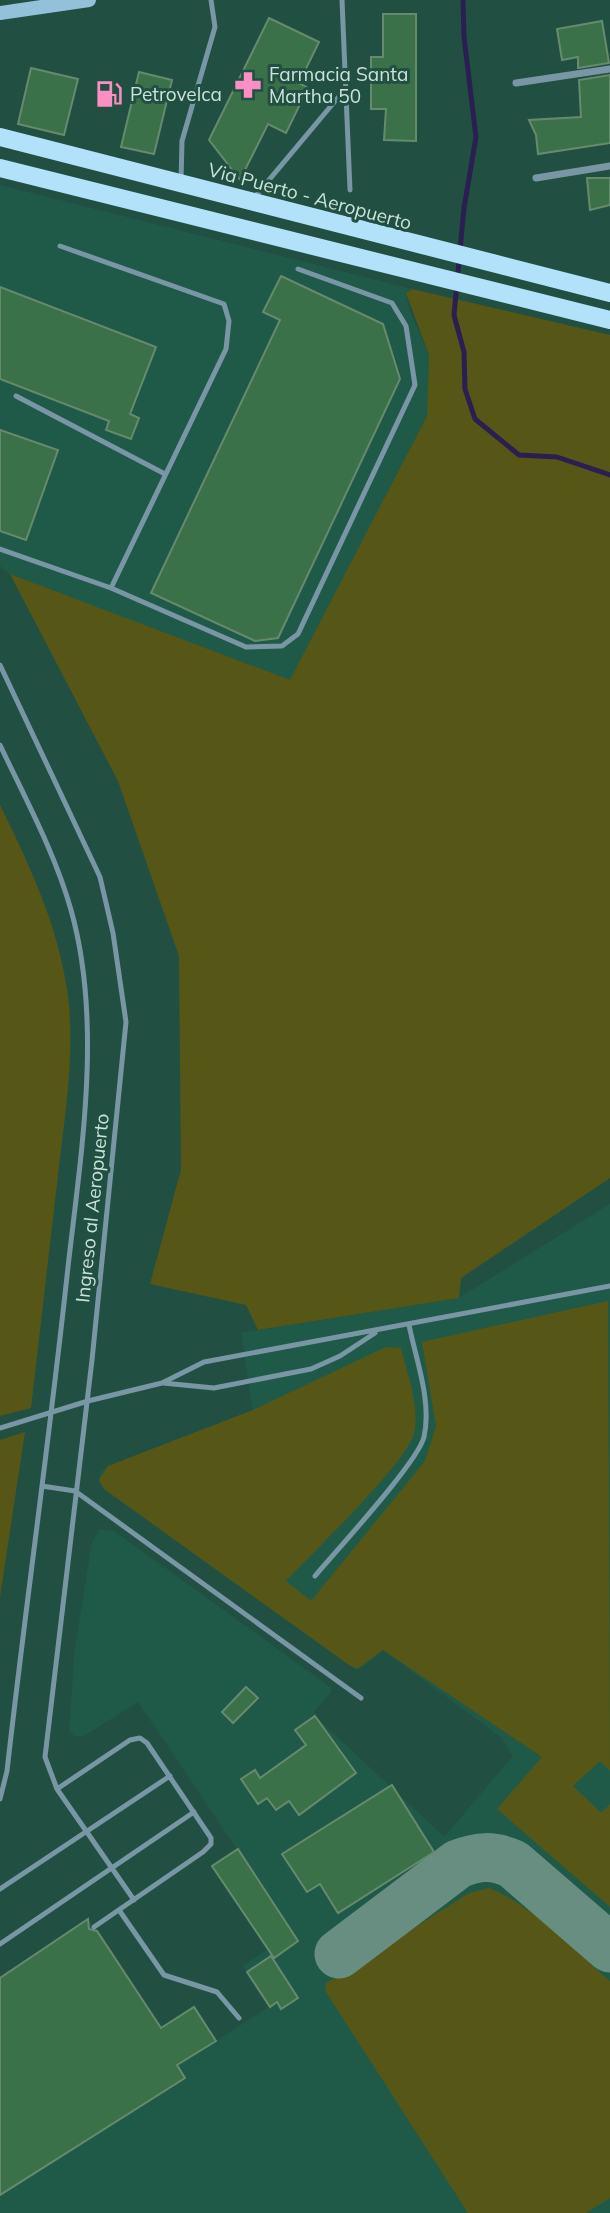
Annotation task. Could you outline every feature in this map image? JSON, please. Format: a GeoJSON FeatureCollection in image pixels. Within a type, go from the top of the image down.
{"type":"FeatureCollection","features":[{"type":"Feature","properties":{"kind":"main road"},"geometry":{"type":"LineString","coordinates":[[0,13],[89,0]]}},
{"type":"Feature","properties":{"kind":"main road","name":"Via Puerto - Aeropuerto"},"geometry":{"type":"LineString","coordinates":[[0,137],[610,293]]}},
{"type":"Feature","properties":{"kind":"main road"},"geometry":{"type":"LineString","coordinates":[[0,168],[610,320]]}},
{"type":"Feature","properties":{"kind":"street"},"geometry":{"type":"LineString","coordinates":[[516,83],[610,69]]}},
{"type":"Feature","properties":{"kind":"street"},"geometry":{"type":"LineString","coordinates":[[536,178],[610,166]]}},
{"type":"Feature","properties":{"kind":"lane"},"geometry":{"type":"LineString","coordinates":[[181,184],[181,141],[215,27],[211,0]]}},
{"type":"Feature","properties":{"kind":"lane"},"geometry":{"type":"LineString","coordinates":[[342,0],[351,190]]}},
{"type":"Feature","properties":{"kind":"lane"},"geometry":{"type":"LineString","coordinates":[[251,202],[346,88]]}},
{"type":"Feature","properties":{"kind":"lane"},"geometry":{"type":"LineString","coordinates":[[60,246],[225,304],[229,321],[226,349],[110,588]]}},
{"type":"Feature","properties":{"kind":"lane"},"geometry":{"type":"LineString","coordinates":[[0,549],[110,588],[246,648],[282,646],[298,634],[415,384],[406,326],[392,303],[298,269]]}},
{"type":"Feature","properties":{"kind":"lane"},"geometry":{"type":"LineString","coordinates":[[16,396],[166,474]]}},
{"type":"Feature","properties":{"kind":"lane","name":"Ingreso al Aeropuerto"},"geometry":{"type":"LineString","coordinates":[[0,665],[100,877],[113,933],[126,1022],[88,1401],[75,1491],[45,1757],[57,1789],[134,1900]]}},
{"type":"Feature","properties":{"kind":"lane","name":"Ingreso al Aeropuerto"},"geometry":{"type":"LineString","coordinates":[[0,745],[44,840],[71,911],[88,1026],[86,1101],[52,1411],[7,1771],[0,1799]]}},
{"type":"Feature","properties":{"kind":"lane"},"geometry":{"type":"LineString","coordinates":[[0,1428],[52,1411],[162,1383],[204,1362],[610,1286]]}},
{"type":"Feature","properties":{"kind":"lane"},"geometry":{"type":"LineString","coordinates":[[315,1576],[407,1465],[424,1438],[426,1404],[409,1325]]}},
{"type":"Feature","properties":{"kind":"lane"},"geometry":{"type":"LineString","coordinates":[[162,1383],[214,1388],[311,1369],[340,1356],[378,1331]]}},
{"type":"Feature","properties":{"kind":"lane"},"geometry":{"type":"LineString","coordinates":[[41,1486],[75,1491],[362,1698]]}},
{"type":"Feature","properties":{"kind":"lane"},"geometry":{"type":"LineString","coordinates":[[57,1789],[130,1740],[139,1738],[147,1743],[209,1833],[208,1848],[94,1927]]}},
{"type":"Feature","properties":{"kind":"lane"},"geometry":{"type":"LineString","coordinates":[[0,1889],[170,1776]]}},
{"type":"Feature","properties":{"kind":"lane"},"geometry":{"type":"LineString","coordinates":[[0,1944],[194,1812]]}},
{"type":"Feature","properties":{"kind":"lane"},"geometry":{"type":"LineString","coordinates":[[119,1910],[164,1975],[217,1992],[239,2018]]}},
{"type":"Feature","properties":{"kind":"shaded area"},"geometry":{"type":"Polygon","coordinates":[[[0,185],[412,289],[406,293],[409,309],[429,355],[427,416],[290,681],[10,574],[0,566],[0,185]]]}},
{"type":"Feature","properties":{"kind":"shaded area"},"geometry":{"type":"Polygon","coordinates":[[[412,289],[610,335],[610,1178],[461,1278],[459,1298],[258,1330],[246,1305],[150,1284],[181,1170],[179,956],[118,781],[10,574],[290,680],[427,416],[429,355],[406,293],[412,289]]]}},
{"type":"Feature","properties":{"kind":"shaded area"},"geometry":{"type":"Polygon","coordinates":[[[0,805],[31,872],[56,941],[67,989],[70,1058],[31,1408],[0,1416],[0,805]]]}},
{"type":"Feature","properties":{"kind":"shaded area"},"geometry":{"type":"Polygon","coordinates":[[[610,1204],[610,2213],[0,2213],[0,1978],[88,1919],[161,2028],[194,2007],[216,2041],[269,2007],[243,1966],[268,1949],[212,1866],[237,1849],[138,1702],[82,1737],[74,1736],[69,1729],[75,1647],[92,1543],[99,1529],[114,1531],[330,1687],[331,1692],[314,1712],[317,1718],[444,1837],[513,1756],[502,1738],[383,1650],[364,1666],[357,1669],[349,1665],[104,1489],[99,1483],[100,1473],[108,1466],[253,1410],[241,1333],[459,1298],[610,1204]]]}},
{"type":"Feature","properties":{"kind":"shaded area"},"geometry":{"type":"Polygon","coordinates":[[[608,1301],[610,1771],[600,1761],[573,1786],[601,1813],[610,1804],[610,1907],[497,1809],[542,1757],[383,1650],[357,1669],[349,1665],[104,1489],[99,1480],[108,1466],[253,1410],[386,1347],[401,1348],[414,1401],[414,1433],[408,1447],[377,1486],[286,1581],[311,1601],[425,1461],[436,1426],[422,1342],[608,1301]]]}},
{"type":"Feature","properties":{"kind":"shaded area"},"geometry":{"type":"Polygon","coordinates":[[[25,1432],[0,1597],[0,1440],[25,1432]]]}},
{"type":"Feature","properties":{"kind":"shaded area"},"geometry":{"type":"Polygon","coordinates":[[[489,1888],[537,1917],[610,1981],[610,2198],[586,2213],[468,2213],[326,1992],[325,1984],[469,1893],[489,1888]]]}},
{"type":"Feature","properties":{"kind":"building"},"geometry":{"type":"Polygon","coordinates":[[[383,14],[416,14],[416,141],[384,140],[386,109],[371,109],[371,57],[383,57],[383,14]]]}},
{"type":"Feature","properties":{"kind":"building"},"geometry":{"type":"Polygon","coordinates":[[[269,18],[319,42],[299,83],[308,88],[286,133],[268,124],[240,180],[209,140],[269,18]]]}},
{"type":"Feature","properties":{"kind":"building"},"geometry":{"type":"Polygon","coordinates":[[[602,21],[609,63],[578,68],[578,57],[562,60],[557,29],[602,21]]]}},
{"type":"Feature","properties":{"kind":"building"},"geometry":{"type":"Polygon","coordinates":[[[31,68],[78,79],[64,135],[18,124],[31,68]]]}},
{"type":"Feature","properties":{"kind":"building"},"geometry":{"type":"Polygon","coordinates":[[[139,72],[172,80],[154,154],[121,147],[139,72]]]}},
{"type":"Feature","properties":{"kind":"building"},"geometry":{"type":"Polygon","coordinates":[[[610,75],[610,143],[538,154],[536,135],[529,120],[581,117],[579,80],[610,75]]]}},
{"type":"Feature","properties":{"kind":"building"},"geometry":{"type":"Polygon","coordinates":[[[587,178],[610,178],[610,205],[590,210],[587,178]]]}},
{"type":"Feature","properties":{"kind":"building"},"geometry":{"type":"Polygon","coordinates":[[[281,276],[383,324],[400,379],[278,638],[255,641],[151,593],[280,320],[263,312],[281,276]]]}},
{"type":"Feature","properties":{"kind":"building"},"geometry":{"type":"Polygon","coordinates":[[[0,287],[156,347],[130,414],[139,418],[131,439],[106,430],[109,421],[0,379],[0,287]]]}},
{"type":"Feature","properties":{"kind":"building"},"geometry":{"type":"Polygon","coordinates":[[[0,430],[58,450],[26,540],[0,531],[0,430]]]}},
{"type":"Feature","properties":{"kind":"building"},"geometry":{"type":"Polygon","coordinates":[[[246,1687],[258,1698],[233,1723],[222,1712],[246,1687]]]}},
{"type":"Feature","properties":{"kind":"building"},"geometry":{"type":"Polygon","coordinates":[[[315,1716],[356,1773],[299,1815],[289,1801],[276,1810],[267,1798],[258,1804],[241,1779],[255,1770],[260,1778],[306,1745],[295,1730],[315,1716]]]}},
{"type":"Feature","properties":{"kind":"building"},"geometry":{"type":"Polygon","coordinates":[[[392,1785],[434,1852],[338,1913],[320,1884],[307,1892],[282,1854],[392,1785]]]}},
{"type":"Feature","properties":{"kind":"building"},"geometry":{"type":"Polygon","coordinates":[[[238,1849],[298,1941],[274,1958],[212,1866],[238,1849]]]}},
{"type":"Feature","properties":{"kind":"building"},"geometry":{"type":"Polygon","coordinates":[[[88,1919],[89,1929],[97,1931],[161,2028],[194,2007],[216,2041],[177,2065],[185,2078],[0,2195],[0,1978],[88,1919]]]}},
{"type":"Feature","properties":{"kind":"building"},"geometry":{"type":"Polygon","coordinates":[[[271,1956],[298,1998],[281,2009],[277,2002],[270,2007],[247,1972],[271,1956]]]}},
{"type":"Feature","properties":{"kind":"waterway"},"geometry":{"type":"LineString","coordinates":[[463,0],[464,37],[476,137],[464,208],[454,315],[464,352],[465,389],[475,419],[519,455],[557,457],[610,475]]}},
{"type":"Feature","properties":{"kind":"taxiway"},"geometry":{"type":"LineString","coordinates":[[339,1954],[458,1864],[486,1858],[513,1864],[610,1948]]}},
{"type":"Feature","properties":{"kind":"place","name":"Farmacia Santa Martha 50"},"geometry":{"type":"Point","coordinates":[248,85]}},
{"type":"Feature","properties":{"kind":"place","name":"Petrovelca"},"geometry":{"type":"Point","coordinates":[109,94]}}]}
